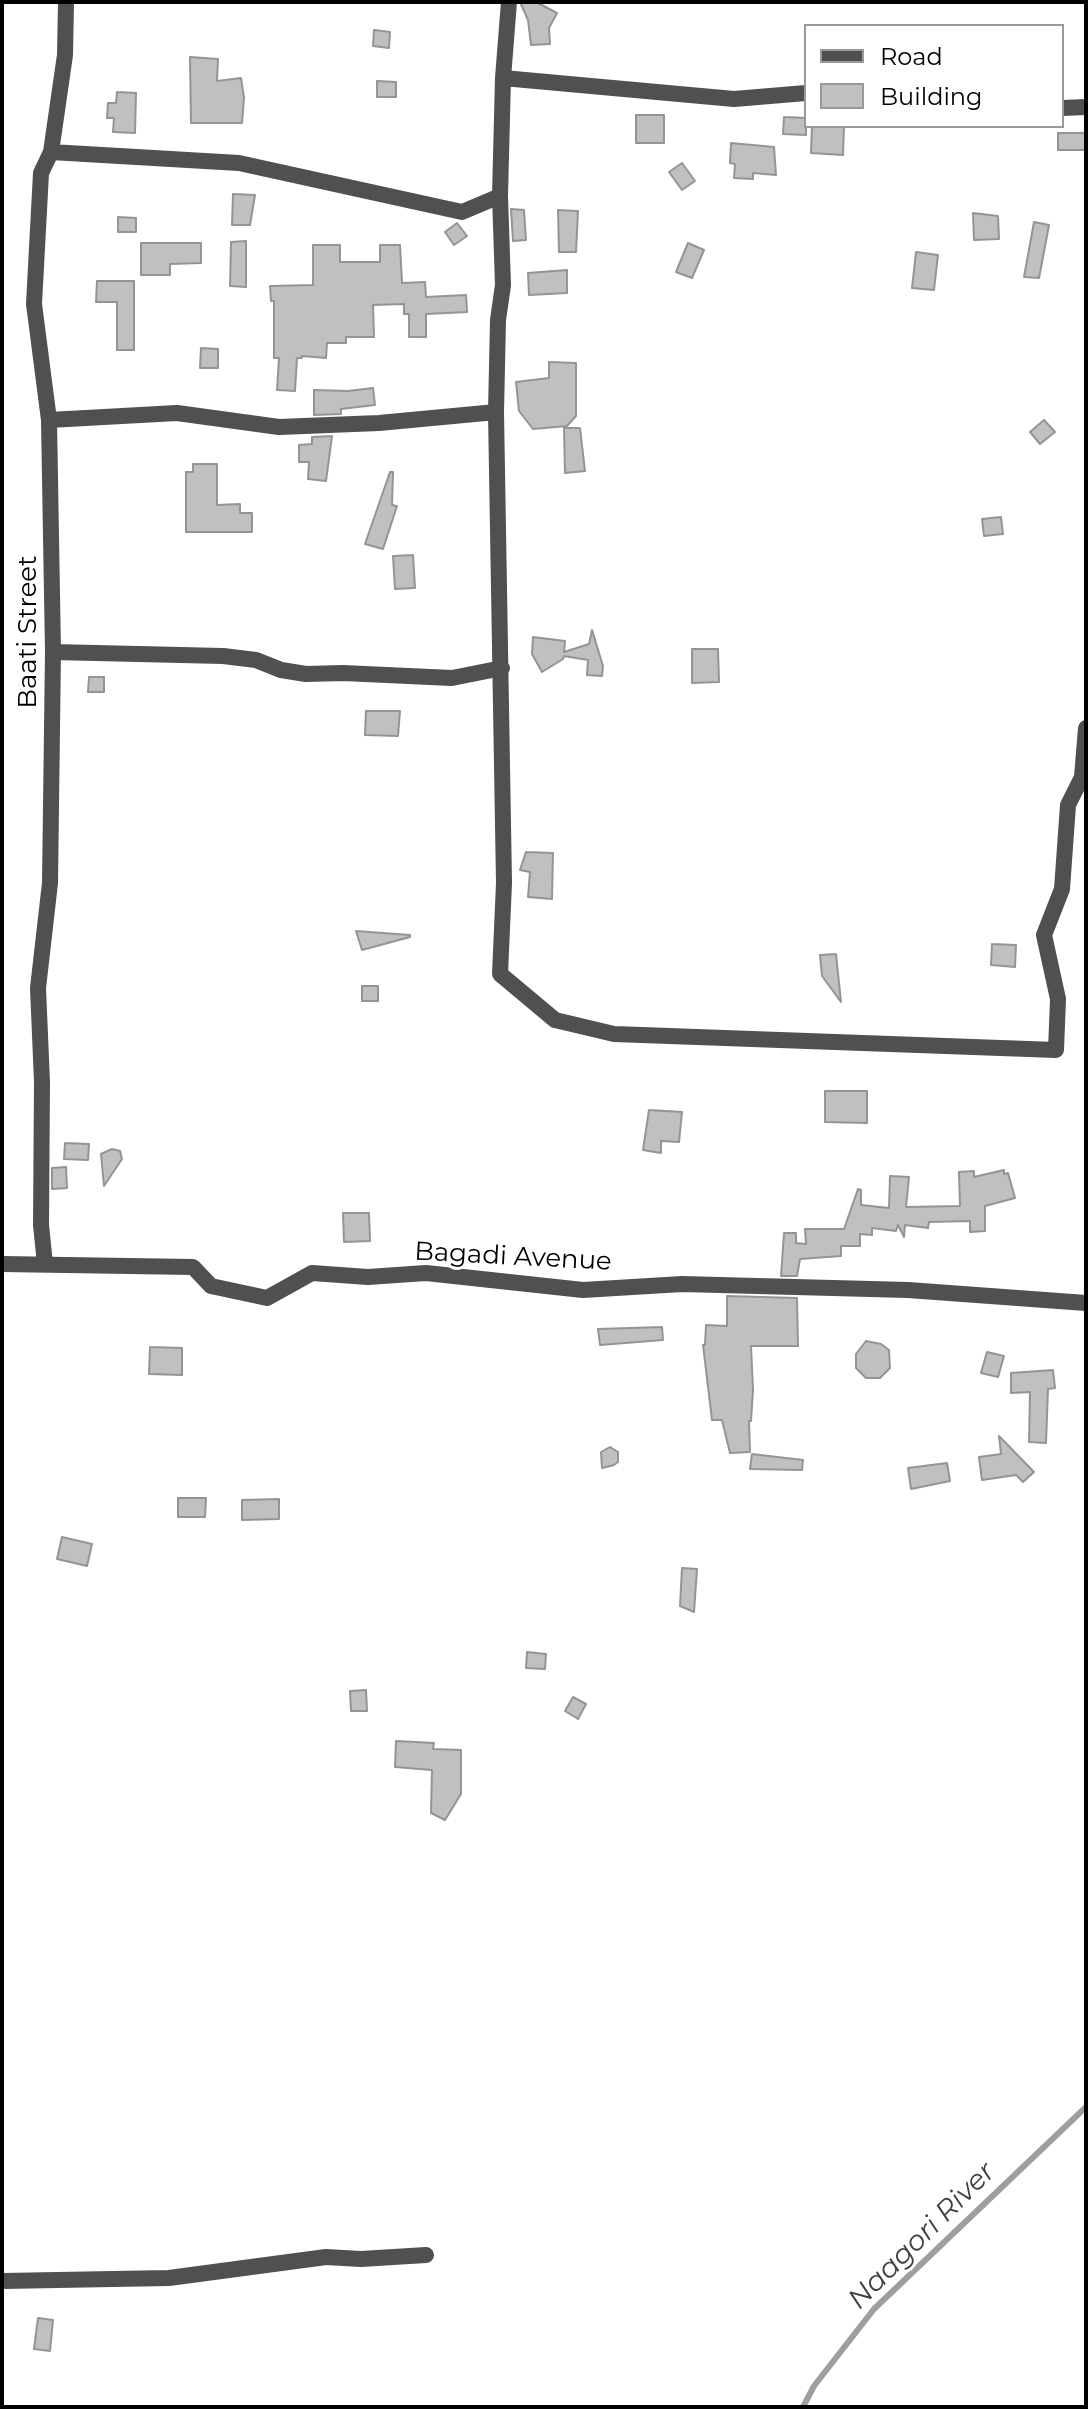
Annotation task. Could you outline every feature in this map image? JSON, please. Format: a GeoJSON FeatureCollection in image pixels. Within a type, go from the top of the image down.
{"type":"FeatureCollection","features":[{"type":"Feature","properties":{"kind":"street","name":"Baati Street"},"geometry":{"type":"LineString","coordinates":[[45,1264],[41,1225],[42,1082],[38,988],[50,883],[53,652],[49,420],[34,304],[41,173],[51,152],[65,55],[66,2]]}},
{"type":"Feature","properties":{"kind":"street"},"geometry":{"type":"LineString","coordinates":[[509,2],[503,78],[500,196],[503,285],[498,320],[496,412],[504,883],[500,974],[555,1020],[614,1034],[1056,1050],[1058,999],[1044,935],[1062,889],[1068,805],[1082,777],[1086,728]]}},
{"type":"Feature","properties":{"kind":"street"},"geometry":{"type":"LineString","coordinates":[[503,78],[734,99],[804,93]]}},
{"type":"Feature","properties":{"kind":"street"},"geometry":{"type":"LineString","coordinates":[[1064,108],[1086,107]]}},
{"type":"Feature","properties":{"kind":"street"},"geometry":{"type":"LineString","coordinates":[[51,152],[239,163],[462,212],[500,196]]}},
{"type":"Feature","properties":{"kind":"street"},"geometry":{"type":"LineString","coordinates":[[49,420],[177,413],[279,427],[379,423],[496,412]]}},
{"type":"Feature","properties":{"kind":"street"},"geometry":{"type":"LineString","coordinates":[[53,652],[223,656],[256,660],[281,670],[306,674],[452,678],[502,668]]}},
{"type":"Feature","properties":{"kind":"street","name":"Bagadi Avenue"},"geometry":{"type":"LineString","coordinates":[[2,1264],[193,1267],[211,1286],[267,1298],[312,1273],[368,1277],[426,1273],[583,1290],[682,1284],[908,1290],[1086,1303]]}},
{"type":"Feature","properties":{"kind":"street"},"geometry":{"type":"LineString","coordinates":[[2,2281],[169,2278],[326,2257],[361,2259],[426,2255]]}},
{"type":"Feature","properties":{"kind":"building"},"geometry":{"type":"Polygon","coordinates":[[[520,2],[536,2],[557,13],[549,28],[550,44],[531,45],[528,20],[520,2]]]}},
{"type":"Feature","properties":{"kind":"building"},"geometry":{"type":"Polygon","coordinates":[[[374,30],[390,32],[389,48],[373,46],[374,30]]]}},
{"type":"Feature","properties":{"kind":"building"},"geometry":{"type":"Polygon","coordinates":[[[190,57],[218,59],[217,81],[241,78],[244,98],[242,123],[191,123],[190,57]]]}},
{"type":"Feature","properties":{"kind":"building"},"geometry":{"type":"Polygon","coordinates":[[[377,81],[396,82],[396,97],[377,97],[377,81]]]}},
{"type":"Feature","properties":{"kind":"building"},"geometry":{"type":"Polygon","coordinates":[[[117,92],[136,93],[135,133],[113,132],[114,118],[107,118],[108,103],[116,103],[117,92]]]}},
{"type":"Feature","properties":{"kind":"building"},"geometry":{"type":"Polygon","coordinates":[[[636,115],[664,115],[664,143],[636,143],[636,115]]]}},
{"type":"Feature","properties":{"kind":"building"},"geometry":{"type":"Polygon","coordinates":[[[784,117],[804,118],[806,135],[783,134],[784,117]]]}},
{"type":"Feature","properties":{"kind":"building"},"geometry":{"type":"Polygon","coordinates":[[[812,128],[844,128],[843,155],[811,153],[812,128]]]}},
{"type":"Feature","properties":{"kind":"building"},"geometry":{"type":"Polygon","coordinates":[[[1058,133],[1086,133],[1086,150],[1058,150],[1058,133]]]}},
{"type":"Feature","properties":{"kind":"building"},"geometry":{"type":"Polygon","coordinates":[[[731,143],[774,147],[776,175],[753,173],[753,179],[734,178],[735,164],[730,163],[731,143]]]}},
{"type":"Feature","properties":{"kind":"building"},"geometry":{"type":"Polygon","coordinates":[[[682,163],[695,181],[682,190],[669,172],[682,163]]]}},
{"type":"Feature","properties":{"kind":"building"},"geometry":{"type":"Polygon","coordinates":[[[233,194],[255,195],[250,225],[232,225],[233,194]]]}},
{"type":"Feature","properties":{"kind":"building"},"geometry":{"type":"Polygon","coordinates":[[[511,209],[524,210],[526,240],[513,241],[511,209]]]}},
{"type":"Feature","properties":{"kind":"building"},"geometry":{"type":"Polygon","coordinates":[[[558,210],[578,211],[576,252],[559,252],[558,210]]]}},
{"type":"Feature","properties":{"kind":"building"},"geometry":{"type":"Polygon","coordinates":[[[973,213],[998,216],[999,239],[974,240],[973,213]]]}},
{"type":"Feature","properties":{"kind":"building"},"geometry":{"type":"Polygon","coordinates":[[[118,217],[136,218],[136,232],[118,232],[118,217]]]}},
{"type":"Feature","properties":{"kind":"building"},"geometry":{"type":"Polygon","coordinates":[[[1034,222],[1049,225],[1039,278],[1024,277],[1034,222]]]}},
{"type":"Feature","properties":{"kind":"building"},"geometry":{"type":"Polygon","coordinates":[[[457,223],[467,236],[454,245],[445,232],[457,223]]]}},
{"type":"Feature","properties":{"kind":"building"},"geometry":{"type":"Polygon","coordinates":[[[246,241],[246,287],[230,286],[231,242],[246,241]]]}},
{"type":"Feature","properties":{"kind":"building"},"geometry":{"type":"Polygon","coordinates":[[[141,243],[201,243],[201,263],[170,264],[170,275],[141,275],[141,243]]]}},
{"type":"Feature","properties":{"kind":"building"},"geometry":{"type":"Polygon","coordinates":[[[688,243],[704,250],[692,278],[676,272],[688,243]]]}},
{"type":"Feature","properties":{"kind":"building"},"geometry":{"type":"Polygon","coordinates":[[[313,245],[340,245],[340,262],[380,262],[380,245],[400,245],[402,283],[425,282],[426,297],[466,295],[467,312],[426,314],[426,337],[409,337],[409,314],[404,314],[404,304],[373,305],[374,337],[346,337],[346,343],[327,343],[326,358],[297,358],[295,391],[277,390],[279,358],[274,358],[274,301],[271,301],[270,286],[313,285],[313,245]]]}},
{"type":"Feature","properties":{"kind":"building"},"geometry":{"type":"Polygon","coordinates":[[[916,252],[938,255],[934,290],[912,288],[916,252]]]}},
{"type":"Feature","properties":{"kind":"building"},"geometry":{"type":"Polygon","coordinates":[[[567,270],[567,293],[529,295],[528,273],[567,270]]]}},
{"type":"Feature","properties":{"kind":"building"},"geometry":{"type":"Polygon","coordinates":[[[97,281],[134,281],[134,350],[117,350],[117,302],[96,302],[97,281]]]}},
{"type":"Feature","properties":{"kind":"building"},"geometry":{"type":"Polygon","coordinates":[[[201,348],[218,349],[218,368],[200,368],[201,348]]]}},
{"type":"Feature","properties":{"kind":"building"},"geometry":{"type":"Polygon","coordinates":[[[549,362],[576,363],[576,416],[567,426],[533,429],[519,411],[516,382],[549,378],[549,362]]]}},
{"type":"Feature","properties":{"kind":"building"},"geometry":{"type":"Polygon","coordinates":[[[373,388],[375,405],[341,409],[341,414],[314,415],[314,390],[373,388]]]}},
{"type":"Feature","properties":{"kind":"building"},"geometry":{"type":"Polygon","coordinates":[[[1044,420],[1055,432],[1040,444],[1030,432],[1044,420]]]}},
{"type":"Feature","properties":{"kind":"building"},"geometry":{"type":"Polygon","coordinates":[[[564,428],[580,428],[585,471],[565,473],[564,428]]]}},
{"type":"Feature","properties":{"kind":"building"},"geometry":{"type":"Polygon","coordinates":[[[332,436],[326,481],[308,479],[309,462],[299,462],[299,445],[312,444],[312,437],[332,436]]]}},
{"type":"Feature","properties":{"kind":"building"},"geometry":{"type":"Polygon","coordinates":[[[193,464],[217,464],[217,505],[240,504],[240,513],[252,513],[252,532],[186,532],[186,472],[193,472],[193,464]]]}},
{"type":"Feature","properties":{"kind":"building"},"geometry":{"type":"Polygon","coordinates":[[[390,472],[393,472],[392,505],[397,506],[383,549],[365,544],[390,472]]]}},
{"type":"Feature","properties":{"kind":"building"},"geometry":{"type":"Polygon","coordinates":[[[1001,517],[1003,534],[984,536],[982,519],[1001,517]]]}},
{"type":"Feature","properties":{"kind":"building"},"geometry":{"type":"Polygon","coordinates":[[[413,555],[415,588],[395,589],[393,556],[413,555]]]}},
{"type":"Feature","properties":{"kind":"building"},"geometry":{"type":"Polygon","coordinates":[[[592,630],[603,666],[602,676],[587,675],[588,660],[564,656],[542,672],[532,654],[533,637],[565,641],[564,652],[589,644],[592,630]]]}},
{"type":"Feature","properties":{"kind":"building"},"geometry":{"type":"Polygon","coordinates":[[[692,649],[718,649],[719,682],[692,683],[692,649]]]}},
{"type":"Feature","properties":{"kind":"building"},"geometry":{"type":"Polygon","coordinates":[[[89,677],[104,677],[104,692],[88,692],[89,677]]]}},
{"type":"Feature","properties":{"kind":"building"},"geometry":{"type":"Polygon","coordinates":[[[366,711],[400,711],[398,736],[365,735],[366,711]]]}},
{"type":"Feature","properties":{"kind":"building"},"geometry":{"type":"Polygon","coordinates":[[[526,852],[553,853],[552,899],[528,897],[530,872],[520,870],[526,852]]]}},
{"type":"Feature","properties":{"kind":"building"},"geometry":{"type":"Polygon","coordinates":[[[356,931],[410,935],[410,937],[362,950],[356,931]]]}},
{"type":"Feature","properties":{"kind":"building"},"geometry":{"type":"Polygon","coordinates":[[[992,944],[1016,945],[1015,967],[991,965],[992,944]]]}},
{"type":"Feature","properties":{"kind":"building"},"geometry":{"type":"Polygon","coordinates":[[[836,954],[841,1002],[822,976],[820,955],[836,954]]]}},
{"type":"Feature","properties":{"kind":"building"},"geometry":{"type":"Polygon","coordinates":[[[362,986],[378,986],[378,1001],[362,1001],[362,986]]]}},
{"type":"Feature","properties":{"kind":"building"},"geometry":{"type":"Polygon","coordinates":[[[825,1091],[867,1091],[867,1123],[825,1122],[825,1091]]]}},
{"type":"Feature","properties":{"kind":"building"},"geometry":{"type":"Polygon","coordinates":[[[649,1110],[682,1112],[679,1142],[661,1141],[661,1153],[643,1150],[649,1110]]]}},
{"type":"Feature","properties":{"kind":"building"},"geometry":{"type":"Polygon","coordinates":[[[65,1143],[89,1144],[88,1160],[64,1159],[65,1143]]]}},
{"type":"Feature","properties":{"kind":"building"},"geometry":{"type":"Polygon","coordinates":[[[112,1149],[120,1151],[122,1159],[104,1186],[101,1154],[112,1149]]]}},
{"type":"Feature","properties":{"kind":"building"},"geometry":{"type":"Polygon","coordinates":[[[66,1167],[67,1188],[52,1189],[52,1168],[66,1167]]]}},
{"type":"Feature","properties":{"kind":"building"},"geometry":{"type":"Polygon","coordinates":[[[1004,1170],[1004,1174],[1008,1173],[1015,1198],[985,1206],[985,1231],[970,1232],[970,1221],[929,1222],[928,1228],[905,1225],[904,1237],[898,1225],[896,1231],[872,1228],[872,1235],[860,1234],[860,1246],[841,1246],[841,1256],[800,1259],[797,1276],[781,1276],[784,1233],[796,1233],[796,1243],[806,1244],[805,1229],[844,1229],[858,1189],[861,1190],[861,1205],[889,1208],[890,1176],[909,1177],[906,1207],[960,1206],[959,1172],[974,1171],[974,1177],[1004,1170]]]}},
{"type":"Feature","properties":{"kind":"building"},"geometry":{"type":"Polygon","coordinates":[[[343,1213],[369,1213],[370,1241],[344,1242],[343,1213]]]}},
{"type":"Feature","properties":{"kind":"building"},"geometry":{"type":"Polygon","coordinates":[[[727,1296],[797,1298],[798,1346],[751,1346],[753,1390],[749,1421],[750,1452],[730,1453],[722,1420],[712,1420],[703,1345],[706,1325],[727,1326],[727,1296]]]}},
{"type":"Feature","properties":{"kind":"building"},"geometry":{"type":"Polygon","coordinates":[[[662,1327],[663,1340],[600,1345],[598,1329],[662,1327]]]}},
{"type":"Feature","properties":{"kind":"building"},"geometry":{"type":"Polygon","coordinates":[[[866,1341],[881,1344],[889,1350],[890,1368],[880,1378],[866,1378],[856,1368],[856,1354],[866,1341]]]}},
{"type":"Feature","properties":{"kind":"building"},"geometry":{"type":"Polygon","coordinates":[[[150,1347],[182,1348],[182,1375],[149,1374],[150,1347]]]}},
{"type":"Feature","properties":{"kind":"building"},"geometry":{"type":"Polygon","coordinates":[[[987,1352],[1004,1356],[998,1377],[981,1373],[987,1352]]]}},
{"type":"Feature","properties":{"kind":"building"},"geometry":{"type":"Polygon","coordinates":[[[1053,1370],[1055,1388],[1048,1389],[1046,1443],[1029,1442],[1030,1392],[1011,1393],[1011,1373],[1053,1370]]]}},
{"type":"Feature","properties":{"kind":"building"},"geometry":{"type":"Polygon","coordinates":[[[999,1436],[1034,1472],[1023,1482],[1016,1475],[982,1480],[979,1457],[1001,1454],[999,1436]]]}},
{"type":"Feature","properties":{"kind":"building"},"geometry":{"type":"Polygon","coordinates":[[[610,1447],[618,1452],[618,1462],[602,1468],[601,1452],[610,1447]]]}},
{"type":"Feature","properties":{"kind":"building"},"geometry":{"type":"Polygon","coordinates":[[[752,1454],[803,1460],[802,1470],[750,1469],[752,1454]]]}},
{"type":"Feature","properties":{"kind":"building"},"geometry":{"type":"Polygon","coordinates":[[[947,1463],[950,1481],[911,1489],[908,1468],[947,1463]]]}},
{"type":"Feature","properties":{"kind":"building"},"geometry":{"type":"Polygon","coordinates":[[[178,1498],[206,1498],[205,1517],[178,1517],[178,1498]]]}},
{"type":"Feature","properties":{"kind":"building"},"geometry":{"type":"Polygon","coordinates":[[[279,1499],[279,1519],[242,1520],[242,1500],[279,1499]]]}},
{"type":"Feature","properties":{"kind":"building"},"geometry":{"type":"Polygon","coordinates":[[[62,1537],[92,1544],[87,1566],[57,1559],[62,1537]]]}},
{"type":"Feature","properties":{"kind":"building"},"geometry":{"type":"Polygon","coordinates":[[[682,1568],[697,1569],[694,1612],[680,1606],[682,1568]]]}},
{"type":"Feature","properties":{"kind":"building"},"geometry":{"type":"Polygon","coordinates":[[[527,1652],[546,1654],[545,1669],[526,1668],[527,1652]]]}},
{"type":"Feature","properties":{"kind":"building"},"geometry":{"type":"Polygon","coordinates":[[[366,1690],[367,1711],[351,1711],[350,1691],[366,1690]]]}},
{"type":"Feature","properties":{"kind":"building"},"geometry":{"type":"Polygon","coordinates":[[[573,1697],[586,1704],[578,1719],[565,1711],[573,1697]]]}},
{"type":"Feature","properties":{"kind":"building"},"geometry":{"type":"Polygon","coordinates":[[[396,1741],[434,1743],[433,1749],[461,1750],[461,1794],[445,1820],[431,1813],[432,1770],[395,1767],[396,1741]]]}},
{"type":"Feature","properties":{"kind":"building"},"geometry":{"type":"Polygon","coordinates":[[[38,2318],[53,2320],[50,2351],[34,2349],[38,2318]]]}},
{"type":"Feature","properties":{"kind":"waterway","name":"Naagori River"},"geometry":{"type":"LineString","coordinates":[[803,2407],[814,2386],[874,2309],[1086,2107]]}}]}
